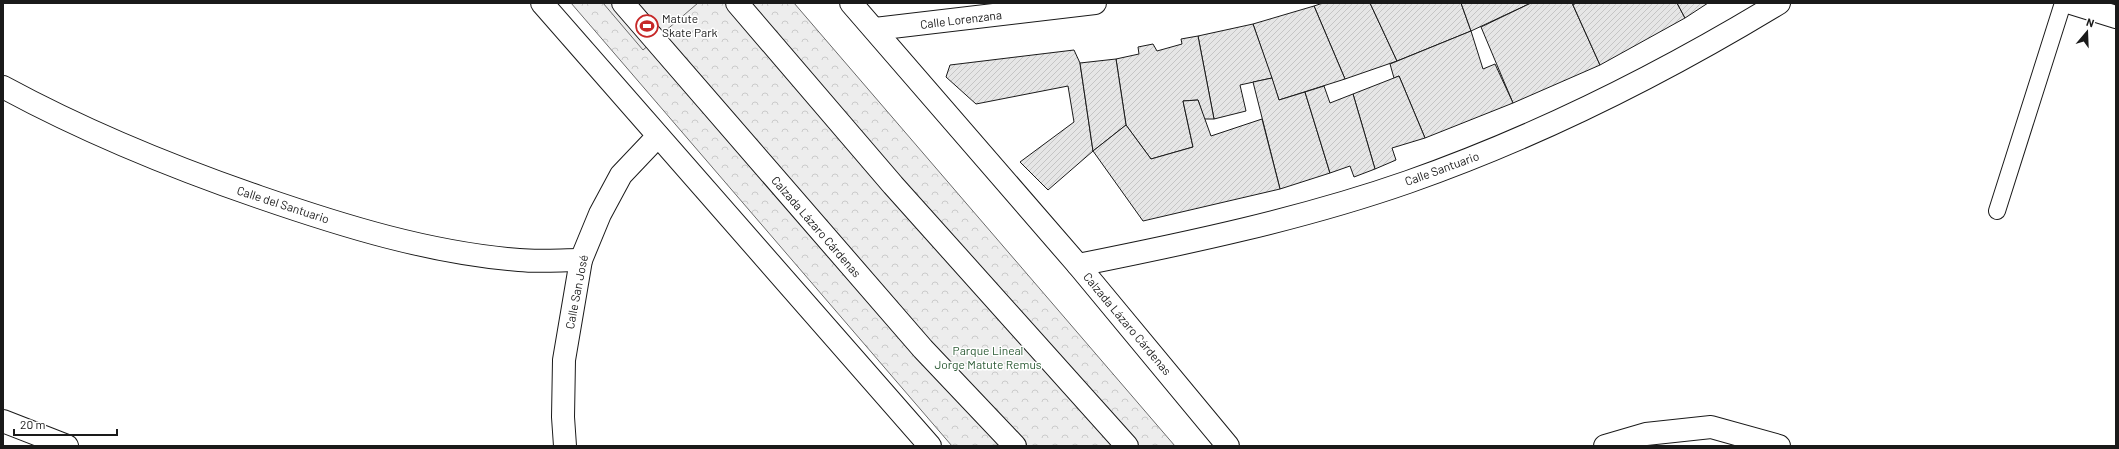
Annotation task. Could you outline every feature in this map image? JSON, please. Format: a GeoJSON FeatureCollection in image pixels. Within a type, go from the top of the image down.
{"type":"FeatureCollection","features":[{"type":"Feature","properties":{"kind":"main road"},"geometry":{"type":"LineString","coordinates":[[542,3],[930,446]]}},
{"type":"Feature","properties":{"kind":"main road","name":"Calzada Lázaro Cárdenas"},"geometry":{"type":"LineString","coordinates":[[624,3],[923,348],[1015,446]]}},
{"type":"Feature","properties":{"kind":"main road"},"geometry":{"type":"LineString","coordinates":[[737,3],[893,185],[1127,446]]}},
{"type":"Feature","properties":{"kind":"main road","name":"Calzada Lázaro Cárdenas"},"geometry":{"type":"LineString","coordinates":[[851,3],[1078,265],[1228,446]]}},
{"type":"Feature","properties":{"kind":"main road","name":"Calle Lorenzana"},"geometry":{"type":"LineString","coordinates":[[875,29],[1095,3]]}},
{"type":"Feature","properties":{"kind":"main road","name":"Calle Santuario"},"geometry":{"type":"LineString","coordinates":[[1078,265],[1168,247],[1328,206],[1407,182],[1464,161],[1590,107],[1713,42],[1779,3]]}},
{"type":"Feature","properties":{"kind":"main road"},"geometry":{"type":"LineString","coordinates":[[2071,3],[2116,17]]}},
{"type":"Feature","properties":{"kind":"main road","name":"Calle del Santuario"},"geometry":{"type":"LineString","coordinates":[[3,87],[61,118],[180,169],[353,228],[405,242],[481,256],[521,260],[581,260]]}},
{"type":"Feature","properties":{"kind":"main road","name":"Calle San José"},"geometry":{"type":"LineString","coordinates":[[565,446],[563,417],[564,360],[581,260],[600,214],[621,175],[658,136]]}},
{"type":"Feature","properties":{"kind":"main road"},"geometry":{"type":"LineString","coordinates":[[3,420],[67,446]]}},
{"type":"Feature","properties":{"kind":"main road"},"geometry":{"type":"LineString","coordinates":[[1605,446],[1646,434],[1711,427],[1779,446]]}},
{"type":"Feature","properties":{"kind":"lane"},"geometry":{"type":"LineString","coordinates":[[1997,210],[2062,3]]}},
{"type":"Feature","properties":{"kind":"green space","name":"Parque Lineal Jorge Matute Remus"},"geometry":{"type":"Polygon","coordinates":[[[571,3],[794,3],[1175,446],[952,446],[571,3]]]}},
{"type":"Feature","properties":{"kind":"shaded area","name":"Matute Skate Park"},"geometry":{"type":"Polygon","coordinates":[[[603,3],[698,3],[643,50],[603,3]]]}},
{"type":"Feature","properties":{"kind":"building"},"geometry":{"type":"Polygon","coordinates":[[[1323,3],[1370,3],[1397,61],[1345,79],[1314,6],[1323,3]]]}},
{"type":"Feature","properties":{"kind":"building"},"geometry":{"type":"Polygon","coordinates":[[[1370,3],[1461,3],[1471,31],[1397,61],[1370,3]]]}},
{"type":"Feature","properties":{"kind":"building"},"geometry":{"type":"Polygon","coordinates":[[[1461,3],[1531,3],[1471,31],[1461,3]]]}},
{"type":"Feature","properties":{"kind":"building"},"geometry":{"type":"Polygon","coordinates":[[[1531,3],[1572,3],[1600,65],[1513,103],[1481,27],[1531,3]]]}},
{"type":"Feature","properties":{"kind":"building"},"geometry":{"type":"Polygon","coordinates":[[[1576,3],[1677,3],[1685,18],[1600,65],[1573,5],[1576,3]]]}},
{"type":"Feature","properties":{"kind":"building"},"geometry":{"type":"Polygon","coordinates":[[[1677,3],[1708,3],[1685,18],[1677,3]]]}},
{"type":"Feature","properties":{"kind":"building"},"geometry":{"type":"Polygon","coordinates":[[[1314,6],[1345,79],[1279,100],[1253,24],[1314,6]]]}},
{"type":"Feature","properties":{"kind":"building"},"geometry":{"type":"Polygon","coordinates":[[[1253,24],[1272,78],[1240,85],[1246,111],[1214,119],[1198,36],[1253,24]]]}},
{"type":"Feature","properties":{"kind":"building"},"geometry":{"type":"Polygon","coordinates":[[[1471,31],[1483,69],[1495,64],[1513,103],[1425,138],[1399,76],[1394,78],[1390,64],[1471,31]]]}},
{"type":"Feature","properties":{"kind":"building"},"geometry":{"type":"Polygon","coordinates":[[[1198,36],[1214,119],[1204,119],[1198,100],[1183,101],[1193,147],[1151,159],[1126,125],[1116,59],[1139,54],[1138,47],[1153,44],[1157,51],[1182,44],[1181,39],[1198,36]]]}},
{"type":"Feature","properties":{"kind":"building"},"geometry":{"type":"Polygon","coordinates":[[[1074,50],[1080,63],[1093,151],[1048,190],[1020,162],[1074,122],[1068,86],[976,104],[946,77],[950,65],[1074,50]]]}},
{"type":"Feature","properties":{"kind":"building"},"geometry":{"type":"Polygon","coordinates":[[[1116,59],[1126,125],[1093,151],[1080,63],[1116,59]]]}},
{"type":"Feature","properties":{"kind":"building"},"geometry":{"type":"Polygon","coordinates":[[[1399,76],[1425,138],[1392,148],[1396,160],[1375,169],[1353,94],[1399,76]]]}},
{"type":"Feature","properties":{"kind":"building"},"geometry":{"type":"Polygon","coordinates":[[[1272,78],[1279,100],[1305,92],[1330,173],[1280,189],[1253,82],[1272,78]]]}},
{"type":"Feature","properties":{"kind":"building"},"geometry":{"type":"Polygon","coordinates":[[[1324,86],[1330,103],[1353,94],[1375,169],[1354,177],[1350,166],[1330,173],[1305,92],[1324,86]]]}},
{"type":"Feature","properties":{"kind":"building"},"geometry":{"type":"Polygon","coordinates":[[[1198,100],[1211,136],[1262,119],[1280,189],[1143,221],[1093,151],[1126,125],[1151,159],[1193,147],[1183,101],[1198,100]]]}},
{"type":"Feature","properties":{"kind":"place","name":"Matute Skate Park"},"geometry":{"type":"Point","coordinates":[647,26]}}]}
